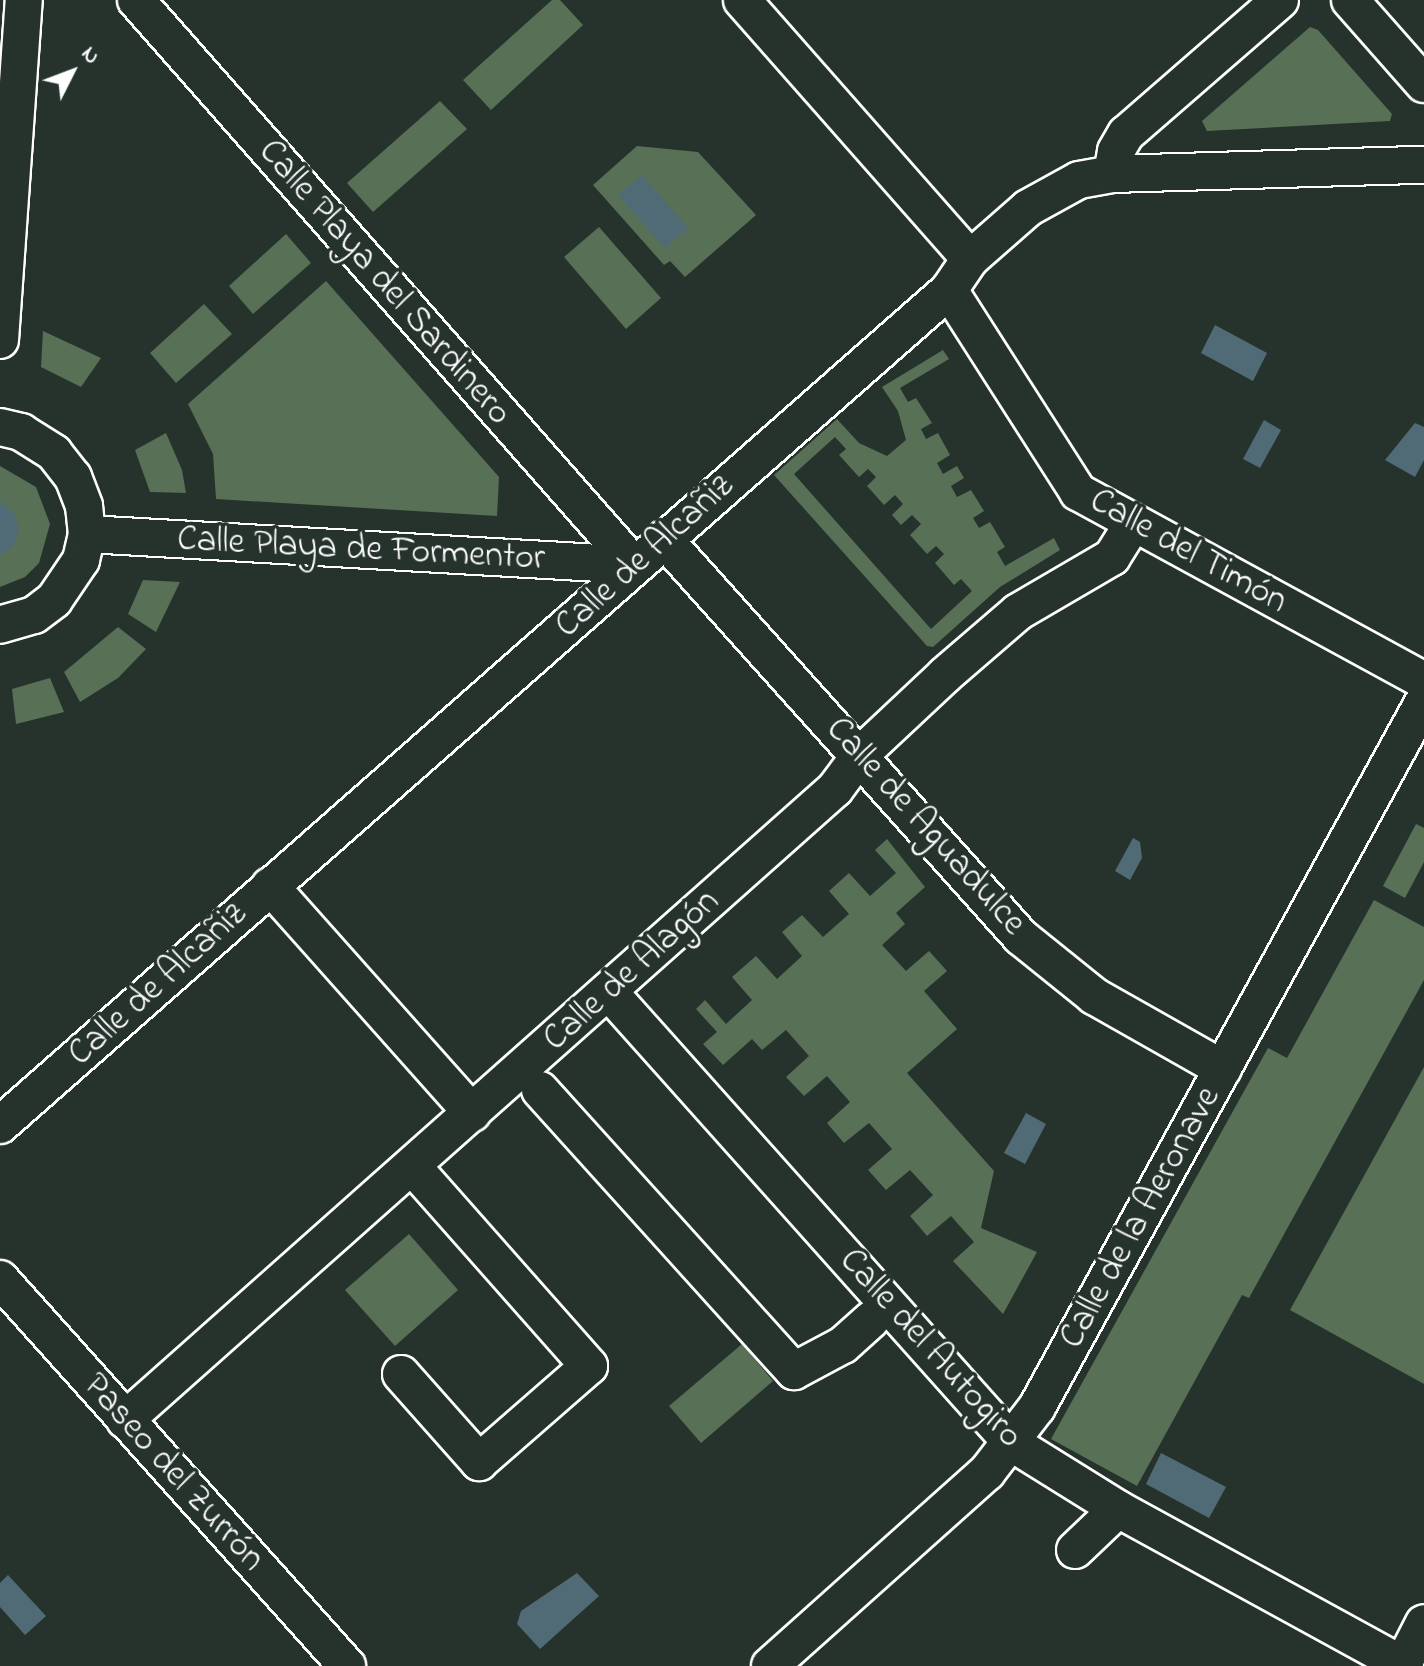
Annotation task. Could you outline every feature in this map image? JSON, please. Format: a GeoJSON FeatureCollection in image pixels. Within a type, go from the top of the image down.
{"type":"FeatureCollection","features":[{"type":"Feature","properties":{"kind":"street"},"geometry":{"type":"LineString","coordinates":[[0,340],[24,0]]}},
{"type":"Feature","properties":{"kind":"street","name":"Calle Playa del Sardinero"},"geometry":{"type":"LineString","coordinates":[[136,0],[634,565]]}},
{"type":"Feature","properties":{"kind":"street"},"geometry":{"type":"LineString","coordinates":[[742,0],[970,259]]}},
{"type":"Feature","properties":{"kind":"street"},"geometry":{"type":"LineString","coordinates":[[1112,174],[1116,151],[1126,134],[1280,0]]}},
{"type":"Feature","properties":{"kind":"street"},"geometry":{"type":"LineString","coordinates":[[1350,0],[1424,84]]}},
{"type":"Feature","properties":{"kind":"street","name":"Calle de Alcañiz"},"geometry":{"type":"LineString","coordinates":[[0,1125],[949,290],[970,259],[1055,190],[1112,174],[1424,165]]}},
{"type":"Feature","properties":{"kind":"street","name":"Calle del Timón"},"geometry":{"type":"LineString","coordinates":[[949,290],[1078,492],[1424,681]]}},
{"type":"Feature","properties":{"kind":"street"},"geometry":{"type":"LineString","coordinates":[[0,427],[21,432],[54,453],[73,477],[87,534],[81,560],[54,600],[34,615],[0,625]]}},
{"type":"Feature","properties":{"kind":"street","name":"Calle de Alagón"},"geometry":{"type":"LineString","coordinates":[[125,1420],[835,789],[861,754],[1018,612],[1112,557],[1133,524]]}},
{"type":"Feature","properties":{"kind":"street","name":"Calle Playa de Formentor"},"geometry":{"type":"LineString","coordinates":[[87,534],[634,565]]}},
{"type":"Feature","properties":{"kind":"street","name":"Calle de Aguadulce"},"geometry":{"type":"LineString","coordinates":[[664,539],[861,754],[1021,937],[1094,996],[1223,1069]]}},
{"type":"Feature","properties":{"kind":"street","name":"Calle de la Aeronave"},"geometry":{"type":"LineString","coordinates":[[770,1666],[1012,1443],[1223,1069],[1424,701]]}},
{"type":"Feature","properties":{"kind":"street"},"geometry":{"type":"LineString","coordinates":[[270,886],[472,1113]]}},
{"type":"Feature","properties":{"kind":"street","name":"Calle del Autogiro"},"geometry":{"type":"LineString","coordinates":[[609,992],[1012,1443],[1118,1509],[1403,1666]]}},
{"type":"Feature","properties":{"kind":"street"},"geometry":{"type":"LineString","coordinates":[[540,1090],[794,1371],[843,1345],[871,1320]]}},
{"type":"Feature","properties":{"kind":"street"},"geometry":{"type":"LineString","coordinates":[[401,1374],[479,1462],[589,1366],[412,1166]]}},
{"type":"Feature","properties":{"kind":"street","name":"Paseo del Zurrón"},"geometry":{"type":"LineString","coordinates":[[0,1279],[347,1666]]}},
{"type":"Feature","properties":{"kind":"street"},"geometry":{"type":"LineString","coordinates":[[1075,1550],[1118,1509]]}},
{"type":"Feature","properties":{"kind":"street"},"geometry":{"type":"LineString","coordinates":[[1403,1666],[1424,1623]]}},
{"type":"Feature","properties":{"kind":"green space"},"geometry":{"type":"Polygon","coordinates":[[[552,0],[560,0],[583,25],[491,110],[463,80],[552,0]]]}},
{"type":"Feature","properties":{"kind":"green space"},"geometry":{"type":"Polygon","coordinates":[[[1310,27],[1318,30],[1392,114],[1390,121],[1207,131],[1202,121],[1310,27]]]}},
{"type":"Feature","properties":{"kind":"green space"},"geometry":{"type":"Polygon","coordinates":[[[440,101],[467,129],[373,212],[347,183],[440,101]]]}},
{"type":"Feature","properties":{"kind":"green space"},"geometry":{"type":"Polygon","coordinates":[[[637,146],[698,152],[756,215],[685,277],[670,261],[664,265],[593,185],[637,146]]]}},
{"type":"Feature","properties":{"kind":"green space"},"geometry":{"type":"Polygon","coordinates":[[[599,227],[661,298],[626,329],[564,257],[599,227]]]}},
{"type":"Feature","properties":{"kind":"green space"},"geometry":{"type":"Polygon","coordinates":[[[286,234],[311,263],[253,314],[229,286],[286,234]]]}},
{"type":"Feature","properties":{"kind":"green space"},"geometry":{"type":"Polygon","coordinates":[[[326,281],[499,477],[497,516],[216,499],[213,454],[188,404],[326,281]]]}},
{"type":"Feature","properties":{"kind":"green space"},"geometry":{"type":"Polygon","coordinates":[[[204,304],[232,334],[176,383],[150,353],[204,304]]]}},
{"type":"Feature","properties":{"kind":"green space"},"geometry":{"type":"Polygon","coordinates":[[[43,331],[101,358],[81,387],[41,367],[43,331]]]}},
{"type":"Feature","properties":{"kind":"green space"},"geometry":{"type":"Polygon","coordinates":[[[943,350],[949,359],[900,388],[908,402],[916,398],[932,423],[921,429],[926,439],[938,433],[950,455],[937,463],[943,474],[957,466],[964,478],[951,486],[957,497],[971,490],[984,511],[973,518],[979,528],[990,522],[1005,547],[997,552],[1005,566],[1054,538],[1060,550],[1000,587],[933,647],[927,646],[774,475],[837,419],[859,443],[887,456],[906,440],[898,411],[882,387],[943,350]],[[835,437],[794,474],[931,629],[972,591],[961,579],[954,585],[935,563],[944,554],[936,546],[927,554],[910,535],[921,524],[912,515],[901,525],[892,515],[903,504],[895,495],[884,505],[867,486],[876,477],[868,469],[859,477],[839,455],[846,449],[835,437]]]}},
{"type":"Feature","properties":{"kind":"green space"},"geometry":{"type":"Polygon","coordinates":[[[166,433],[182,470],[186,493],[150,492],[135,450],[166,433]]]}},
{"type":"Feature","properties":{"kind":"green space"},"geometry":{"type":"Polygon","coordinates":[[[0,466],[36,487],[50,524],[39,563],[25,577],[0,587],[0,466]]]}},
{"type":"Feature","properties":{"kind":"green space"},"geometry":{"type":"Polygon","coordinates":[[[143,580],[180,582],[156,632],[128,614],[143,580]]]}},
{"type":"Feature","properties":{"kind":"green space"},"geometry":{"type":"Polygon","coordinates":[[[118,627],[146,649],[118,678],[80,702],[64,672],[118,627]]]}},
{"type":"Feature","properties":{"kind":"green space"},"geometry":{"type":"Polygon","coordinates":[[[50,678],[64,712],[16,724],[12,689],[50,678]]]}},
{"type":"Feature","properties":{"kind":"green space"},"geometry":{"type":"Polygon","coordinates":[[[1416,824],[1424,828],[1424,862],[1405,898],[1383,886],[1416,824]]]}},
{"type":"Feature","properties":{"kind":"green space"},"geometry":{"type":"Polygon","coordinates":[[[887,839],[925,887],[896,913],[905,924],[882,945],[906,971],[929,951],[947,971],[924,991],[957,1029],[907,1073],[994,1171],[981,1228],[1037,1252],[1003,1314],[953,1261],[974,1242],[951,1216],[927,1236],[910,1216],[933,1195],[910,1170],[886,1190],[868,1170],[892,1149],[869,1123],[844,1143],[827,1123],[850,1102],[827,1076],[804,1096],[786,1077],[809,1056],[786,1030],[762,1050],[752,1039],[723,1065],[703,1044],[717,1032],[696,1009],[705,1000],[726,1024],[752,1000],[732,977],[756,956],[777,979],[802,956],[782,932],[802,915],[823,937],[849,914],[829,891],[849,873],[870,896],[896,873],[875,850],[887,839]]]}},
{"type":"Feature","properties":{"kind":"green space"},"geometry":{"type":"Polygon","coordinates":[[[1374,900],[1424,927],[1424,980],[1249,1298],[1242,1295],[1137,1486],[1051,1439],[1268,1048],[1287,1058],[1374,900]]]}},
{"type":"Feature","properties":{"kind":"green space"},"geometry":{"type":"Polygon","coordinates":[[[1424,1067],[1424,1384],[1290,1310],[1424,1067]]]}},
{"type":"Feature","properties":{"kind":"green space"},"geometry":{"type":"Polygon","coordinates":[[[409,1234],[458,1290],[395,1346],[345,1290],[409,1234]]]}},
{"type":"Feature","properties":{"kind":"green space"},"geometry":{"type":"Polygon","coordinates":[[[742,1344],[773,1381],[701,1443],[669,1406],[742,1344]]]}},
{"type":"Feature","properties":{"kind":"water"},"geometry":{"type":"Polygon","coordinates":[[[642,175],[688,228],[665,248],[618,195],[642,175]]]}},
{"type":"Feature","properties":{"kind":"water"},"geometry":{"type":"Polygon","coordinates":[[[1215,325],[1267,353],[1253,381],[1201,353],[1215,325]]]}},
{"type":"Feature","properties":{"kind":"water"},"geometry":{"type":"Polygon","coordinates":[[[1264,420],[1281,430],[1260,468],[1243,459],[1264,420]]]}},
{"type":"Feature","properties":{"kind":"water"},"geometry":{"type":"Polygon","coordinates":[[[1415,423],[1424,427],[1424,460],[1415,477],[1385,460],[1415,423]]]}},
{"type":"Feature","properties":{"kind":"water"},"geometry":{"type":"Polygon","coordinates":[[[0,502],[14,513],[19,531],[12,547],[0,555],[0,502]]]}},
{"type":"Feature","properties":{"kind":"water"},"geometry":{"type":"Polygon","coordinates":[[[1133,838],[1140,842],[1142,858],[1130,880],[1115,871],[1133,838]]]}},
{"type":"Feature","properties":{"kind":"water"},"geometry":{"type":"Polygon","coordinates":[[[1026,1113],[1046,1124],[1025,1164],[1004,1153],[1026,1113]]]}},
{"type":"Feature","properties":{"kind":"water"},"geometry":{"type":"Polygon","coordinates":[[[1161,1453],[1226,1487],[1209,1518],[1146,1484],[1161,1453]]]}},
{"type":"Feature","properties":{"kind":"water"},"geometry":{"type":"Polygon","coordinates":[[[577,1573],[599,1596],[540,1649],[517,1624],[521,1611],[577,1573]]]}},
{"type":"Feature","properties":{"kind":"water"},"geometry":{"type":"Polygon","coordinates":[[[8,1575],[46,1616],[25,1635],[0,1607],[0,1583],[8,1575]]]}}]}
